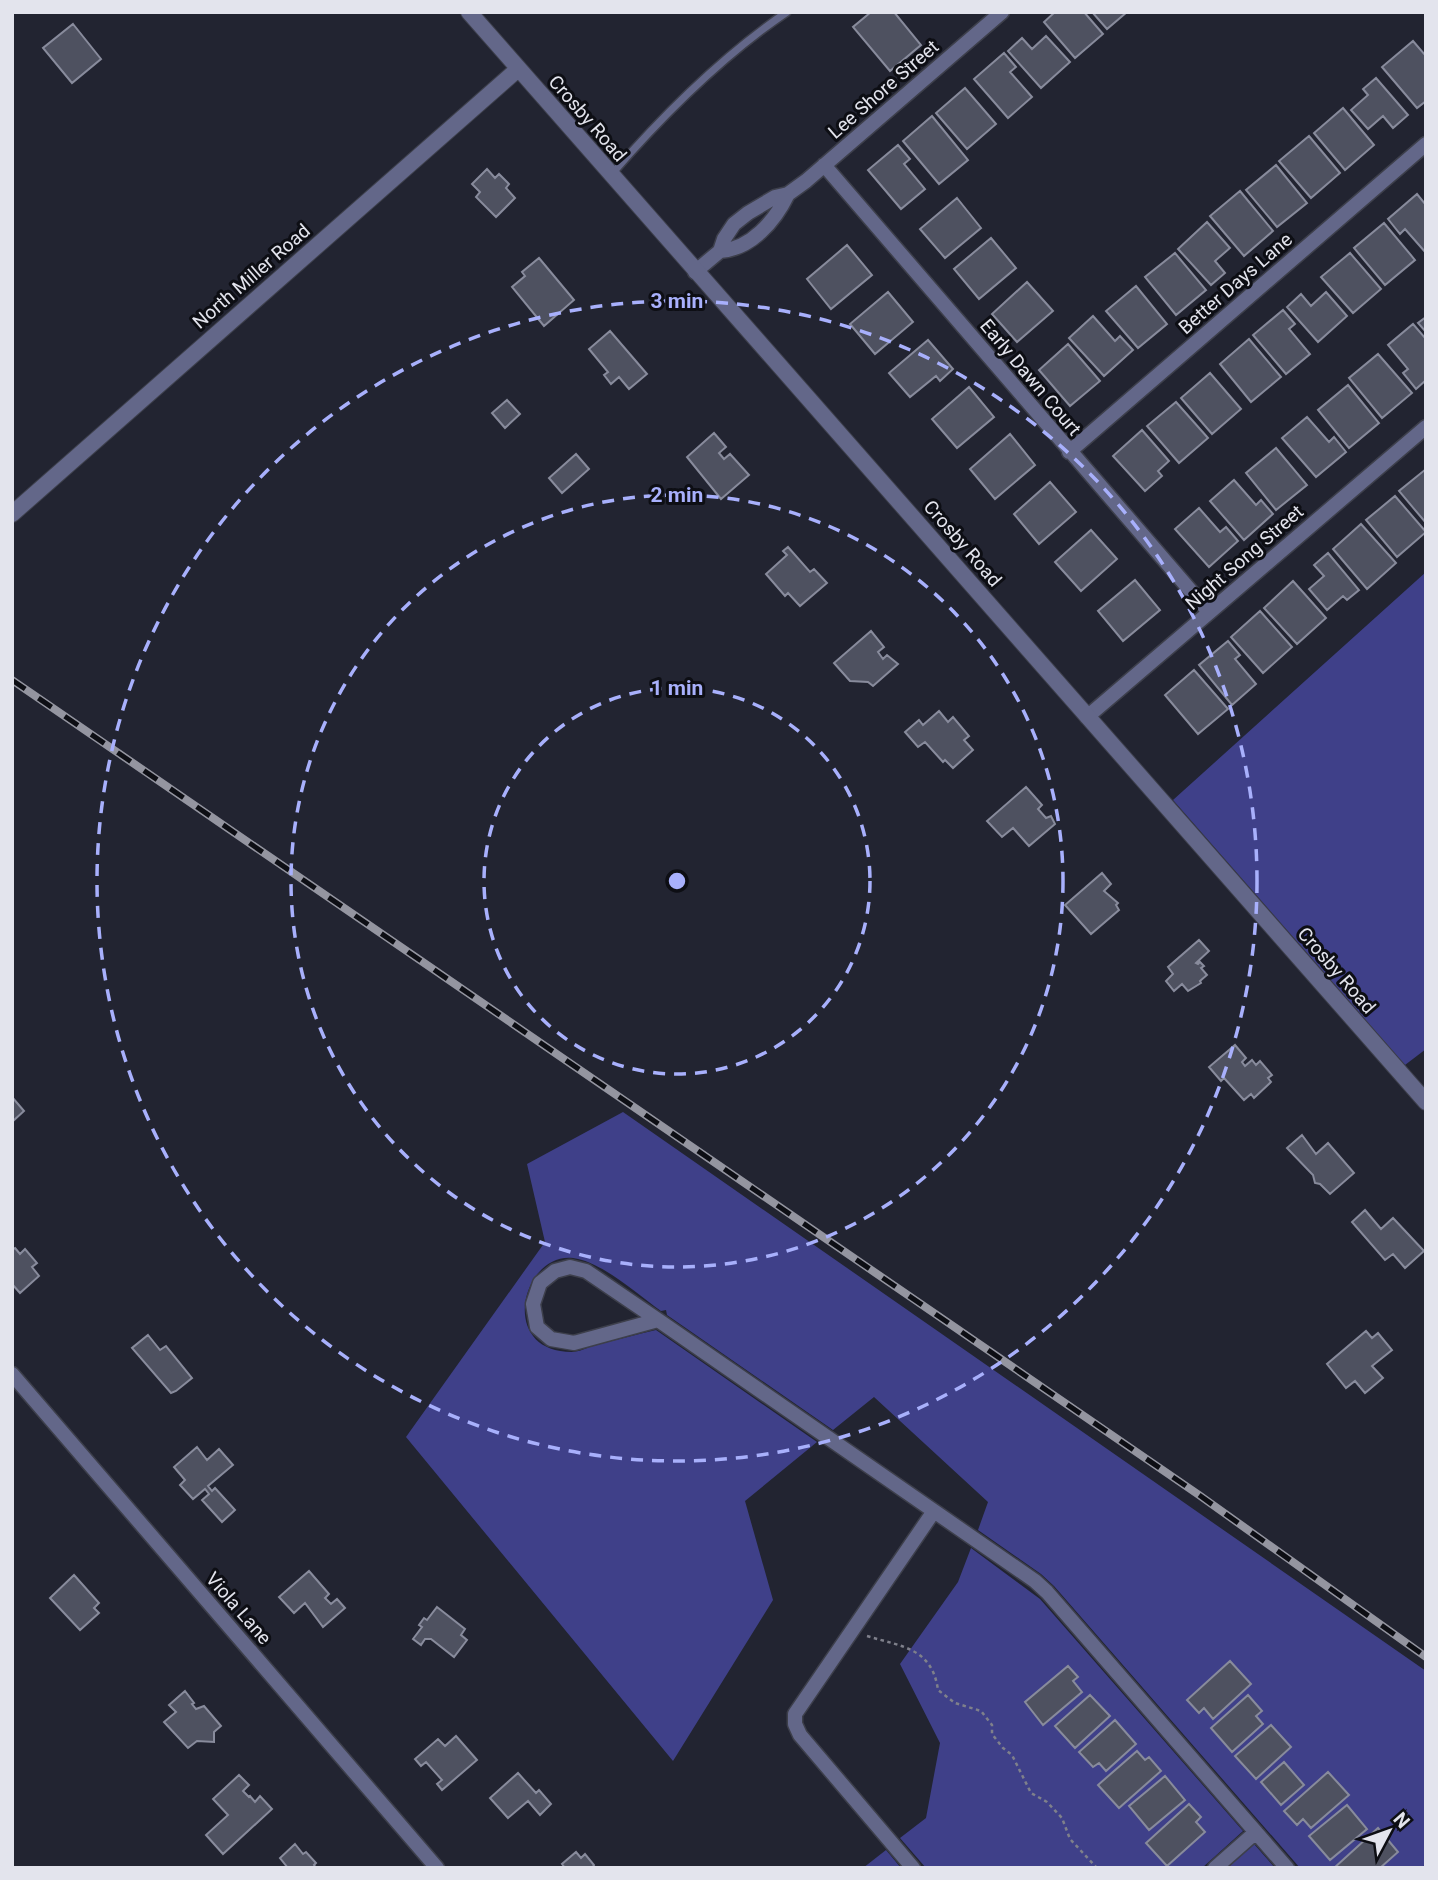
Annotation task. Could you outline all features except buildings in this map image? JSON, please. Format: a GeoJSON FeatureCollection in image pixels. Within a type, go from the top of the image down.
{"type":"FeatureCollection","features":[{"type":"Feature","properties":{"kind":"street","name":"Crosby Road"},"geometry":{"type":"LineString","coordinates":[[468,12],[1426,1102]]}},
{"type":"Feature","properties":{"kind":"street","name":"Lee Shore Street"},"geometry":{"type":"LineString","coordinates":[[788,194],[1002,12]]}},
{"type":"Feature","properties":{"kind":"street","name":"North Miller Road"},"geometry":{"type":"LineString","coordinates":[[12,514],[518,69]]}},
{"type":"Feature","properties":{"kind":"street","name":"Better Days Lane"},"geometry":{"type":"LineString","coordinates":[[1069,452],[1426,144]]}},
{"type":"Feature","properties":{"kind":"street","name":"Early Dawn Court"},"geometry":{"type":"LineString","coordinates":[[824,165],[1209,612]]}},
{"type":"Feature","properties":{"kind":"street"},"geometry":{"type":"LineString","coordinates":[[695,272],[720,251],[734,224],[775,197],[788,194]]}},
{"type":"Feature","properties":{"kind":"street"},"geometry":{"type":"LineString","coordinates":[[720,251],[734,250],[745,245],[771,222],[788,194]]}},
{"type":"Feature","properties":{"kind":"street"},"geometry":{"type":"LineString","coordinates":[[758,207],[771,222]]}},
{"type":"Feature","properties":{"kind":"street","name":"Night Song Street"},"geometry":{"type":"LineString","coordinates":[[1087,717],[1426,427]]}},
{"type":"Feature","properties":{"kind":"street"},"geometry":{"type":"LineString","coordinates":[[658,1320],[574,1343],[551,1339],[537,1327],[533,1304],[540,1283],[555,1271],[570,1266],[599,1279],[1035,1581],[1287,1868]]}},
{"type":"Feature","properties":{"kind":"street","name":"Viola Lane"},"geometry":{"type":"LineString","coordinates":[[12,1374],[437,1868]]}},
{"type":"Feature","properties":{"kind":"street"},"geometry":{"type":"LineString","coordinates":[[913,1868],[800,1735],[795,1724],[795,1714],[934,1511]]}},
{"type":"Feature","properties":{"kind":"street"},"geometry":{"type":"LineString","coordinates":[[1215,1868],[1256,1832]]}},
{"type":"Feature","properties":{"kind":"lane"},"geometry":{"type":"LineString","coordinates":[[611,175],[685,96],[760,31],[787,12]]}},
{"type":"Feature","properties":{"kind":"path"},"geometry":{"type":"LineString","coordinates":[[851,1631],[917,1652],[927,1660],[936,1676],[937,1690],[955,1703],[981,1711],[992,1725],[992,1734],[1012,1755],[1031,1793],[1048,1802],[1062,1818],[1070,1839],[1097,1868]]}},
{"type":"Feature","properties":{"kind":"shaded area"},"geometry":{"type":"Polygon","coordinates":[[[1426,572],[1426,1049],[1405,1065],[1173,800],[1426,572]]]}},
{"type":"Feature","properties":{"kind":"shaded area"},"geometry":{"type":"Polygon","coordinates":[[[623,1112],[1426,1671],[1426,1864],[1421,1868],[1300,1868],[1054,1586],[978,1530],[988,1502],[874,1397],[833,1430],[667,1315],[666,1310],[661,1311],[607,1272],[584,1260],[555,1260],[541,1270],[530,1285],[525,1303],[526,1321],[533,1336],[548,1348],[575,1352],[656,1330],[817,1442],[745,1501],[773,1600],[673,1761],[406,1437],[545,1242],[527,1164],[623,1112]]]}},
{"type":"Feature","properties":{"kind":"shaded area"},"geometry":{"type":"Polygon","coordinates":[[[971,1548],[1040,1599],[1243,1831],[1202,1868],[926,1868],[900,1838],[926,1818],[940,1743],[900,1664],[958,1582],[971,1548]]]}},
{"type":"Feature","properties":{"kind":"shaded area"},"geometry":{"type":"Polygon","coordinates":[[[1254,1844],[1275,1868],[1227,1868],[1254,1844]]]}},
{"type":"Feature","properties":{"kind":"shaded area"},"geometry":{"type":"Polygon","coordinates":[[[886,1850],[901,1868],[863,1868],[886,1850]]]}},
{"type":"Feature","properties":{"kind":"railway"},"geometry":{"type":"LineString","coordinates":[[12,680],[1199,1495],[1426,1657]]}}]}
